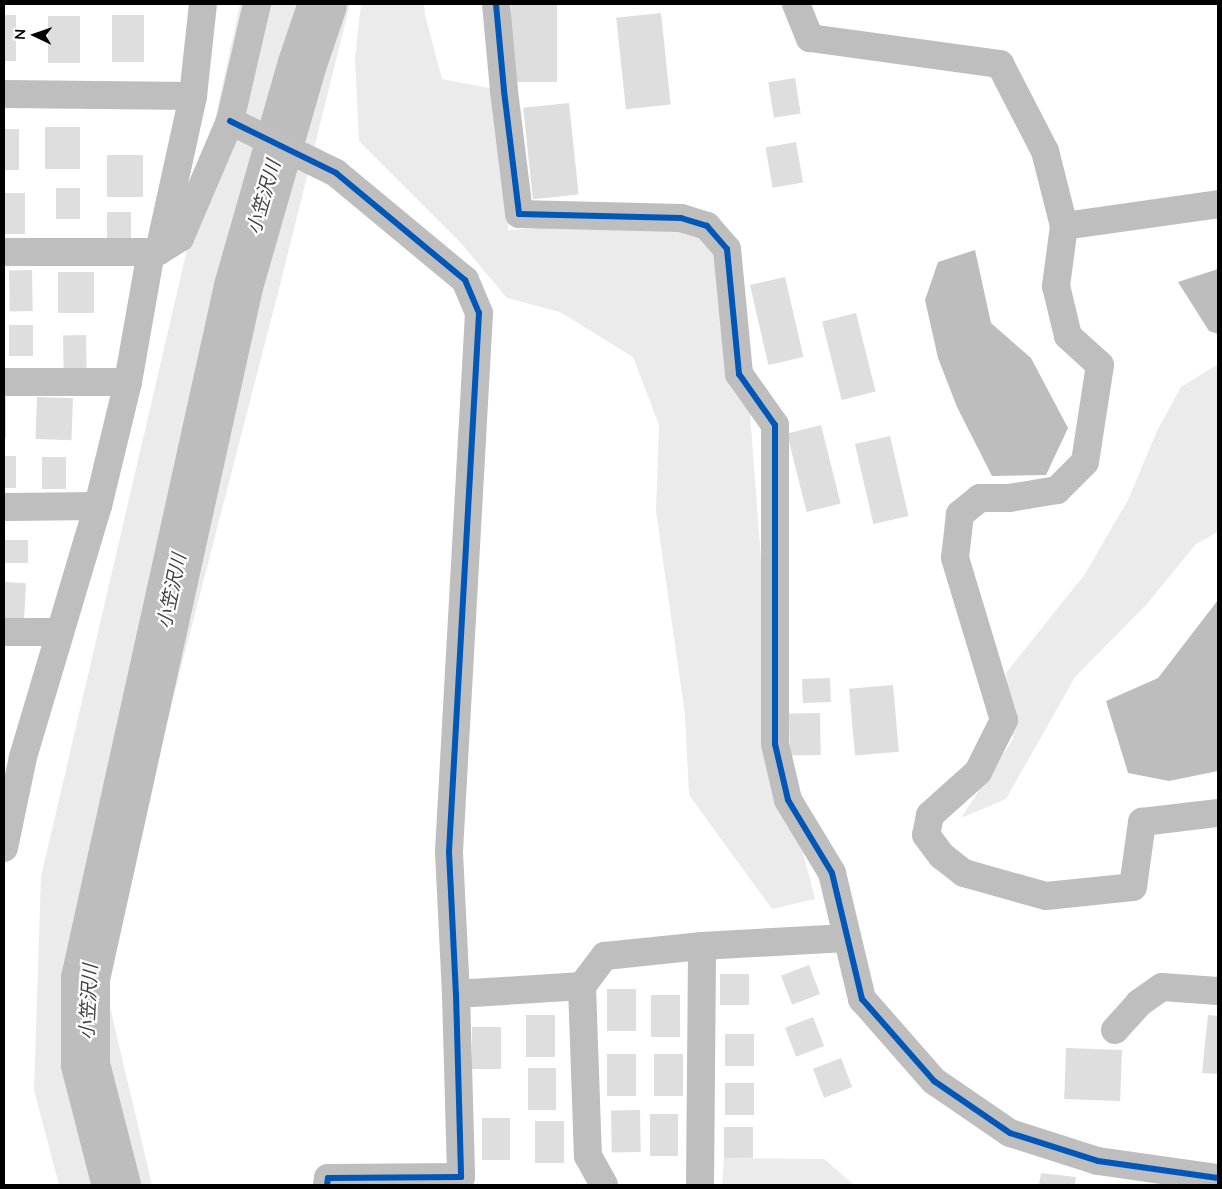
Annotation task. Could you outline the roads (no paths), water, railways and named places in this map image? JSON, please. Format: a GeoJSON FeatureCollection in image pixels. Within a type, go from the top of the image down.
{"type":"FeatureCollection","features":[{"type":"Feature","properties":{"kind":"street"},"geometry":{"type":"LineString","coordinates":[[4,848],[13,757],[60,632],[98,506],[128,382],[155,252],[194,96],[203,4]]}},
{"type":"Feature","properties":{"kind":"street"},"geometry":{"type":"LineString","coordinates":[[4,252],[155,252],[180,238],[230,121],[257,4]]}},
{"type":"Feature","properties":{"kind":"street"},"geometry":{"type":"LineString","coordinates":[[496,4],[504,91],[519,214],[681,218],[708,226],[727,249],[739,374],[775,425],[774,744],[788,800],[832,873],[862,1000],[934,1081],[1010,1133],[1098,1161],[1218,1178]]}},
{"type":"Feature","properties":{"kind":"street"},"geometry":{"type":"LineString","coordinates":[[796,4],[810,38],[1000,64],[1045,151],[1064,226],[1056,286],[1068,336],[1100,365],[1085,462],[1057,490],[1009,498],[980,498],[960,514],[955,558],[1004,720],[978,772],[930,815],[926,835],[942,856],[964,873],[1046,896],[1133,887],[1142,822],[1218,814]]}},
{"type":"Feature","properties":{"kind":"street"},"geometry":{"type":"LineString","coordinates":[[4,94],[194,96]]}},
{"type":"Feature","properties":{"kind":"street"},"geometry":{"type":"LineString","coordinates":[[230,121],[336,173],[465,280],[479,313],[449,852],[456,994],[460,1177],[328,1178],[327,1185]]}},
{"type":"Feature","properties":{"kind":"street"},"geometry":{"type":"LineString","coordinates":[[1064,226],[1218,204]]}},
{"type":"Feature","properties":{"kind":"street"},"geometry":{"type":"LineString","coordinates":[[4,382],[128,382]]}},
{"type":"Feature","properties":{"kind":"street"},"geometry":{"type":"LineString","coordinates":[[4,507],[98,506]]}},
{"type":"Feature","properties":{"kind":"street"},"geometry":{"type":"LineString","coordinates":[[4,632],[60,632]]}},
{"type":"Feature","properties":{"kind":"street"},"geometry":{"type":"LineString","coordinates":[[604,1185],[588,1156],[582,986],[605,956],[702,946],[847,938]]}},
{"type":"Feature","properties":{"kind":"street"},"geometry":{"type":"LineString","coordinates":[[700,1185],[702,946]]}},
{"type":"Feature","properties":{"kind":"street"},"geometry":{"type":"LineString","coordinates":[[456,994],[582,986]]}},
{"type":"Feature","properties":{"kind":"street"},"geometry":{"type":"LineString","coordinates":[[1115,1030],[1139,1003],[1162,987],[1218,991]]}},
{"type":"Feature","properties":{"kind":"waterway","name":"小笠沢川"},"geometry":{"type":"LineString","coordinates":[[116,1185],[85,1064],[85,978],[238,286],[302,63],[322,4]]}}]}
